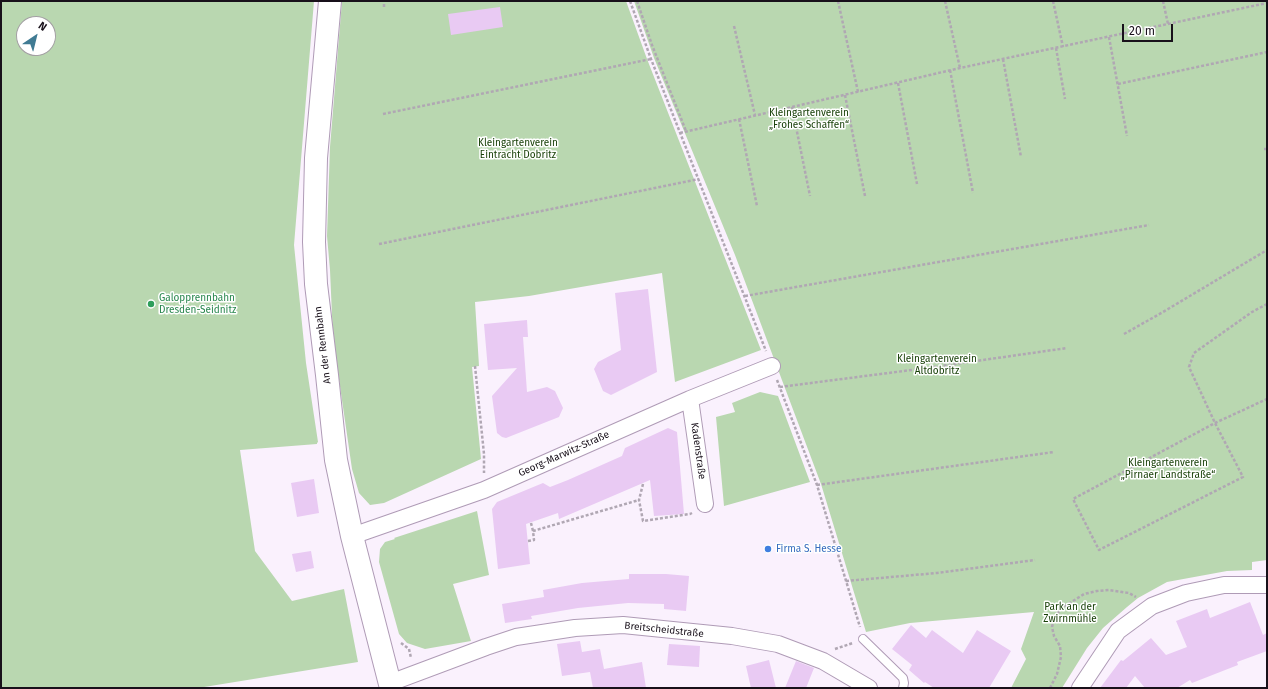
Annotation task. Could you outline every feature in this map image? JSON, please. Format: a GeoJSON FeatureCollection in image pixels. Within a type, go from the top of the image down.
{"type":"FeatureCollection","features":[{"type":"Feature","properties":{"kind":"main road","name":"An der Rennbahn"},"geometry":{"type":"LineString","coordinates":[[330,1],[316,158],[314,242],[316,284],[336,460],[352,536],[390,685]]}},
{"type":"Feature","properties":{"kind":"street","name":"Georg-Marwitz-Straße"},"geometry":{"type":"LineString","coordinates":[[352,536],[484,490],[690,399],[772,366]]}},
{"type":"Feature","properties":{"kind":"street","name":"Kadenstraße"},"geometry":{"type":"LineString","coordinates":[[690,399],[705,504]]}},
{"type":"Feature","properties":{"kind":"street"},"geometry":{"type":"LineString","coordinates":[[1080,688],[1118,631],[1152,606],[1186,593],[1224,585],[1267,585]]}},
{"type":"Feature","properties":{"kind":"street","name":"Breitscheidstraße"},"geometry":{"type":"LineString","coordinates":[[390,685],[415,673],[486,646],[516,637],[575,628],[623,625],[732,636],[778,644],[826,663],[869,688]]}},
{"type":"Feature","properties":{"kind":"lane"},"geometry":{"type":"LineString","coordinates":[[863,639],[903,678],[904,683],[902,688]]}},
{"type":"Feature","properties":{"kind":"path"},"geometry":{"type":"LineString","coordinates":[[384,1],[384,7]]}},
{"type":"Feature","properties":{"kind":"path"},"geometry":{"type":"LineString","coordinates":[[630,1],[651,59],[745,296],[817,485],[846,581],[863,639],[835,649],[826,663]]}},
{"type":"Feature","properties":{"kind":"path"},"geometry":{"type":"LineString","coordinates":[[637,1],[652,45],[686,131]]}},
{"type":"Feature","properties":{"kind":"path"},"geometry":{"type":"LineString","coordinates":[[838,1],[858,92]]}},
{"type":"Feature","properties":{"kind":"path"},"geometry":{"type":"LineString","coordinates":[[945,1],[960,68]]}},
{"type":"Feature","properties":{"kind":"path"},"geometry":{"type":"LineString","coordinates":[[1053,1],[1064,47]]}},
{"type":"Feature","properties":{"kind":"path"},"geometry":{"type":"LineString","coordinates":[[1162,1],[1168,24]]}},
{"type":"Feature","properties":{"kind":"path"},"geometry":{"type":"LineString","coordinates":[[680,133],[950,70],[1267,3]]}},
{"type":"Feature","properties":{"kind":"path"},"geometry":{"type":"LineString","coordinates":[[734,26],[755,115]]}},
{"type":"Feature","properties":{"kind":"path"},"geometry":{"type":"LineString","coordinates":[[1109,37],[1127,136]]}},
{"type":"Feature","properties":{"kind":"path"},"geometry":{"type":"LineString","coordinates":[[1056,48],[1065,99]]}},
{"type":"Feature","properties":{"kind":"path"},"geometry":{"type":"LineString","coordinates":[[1118,84],[1267,52]]}},
{"type":"Feature","properties":{"kind":"path"},"geometry":{"type":"LineString","coordinates":[[383,114],[651,59]]}},
{"type":"Feature","properties":{"kind":"path"},"geometry":{"type":"LineString","coordinates":[[1003,59],[1021,157]]}},
{"type":"Feature","properties":{"kind":"path"},"geometry":{"type":"LineString","coordinates":[[950,70],[973,193]]}},
{"type":"Feature","properties":{"kind":"path"},"geometry":{"type":"LineString","coordinates":[[898,83],[917,184]]}},
{"type":"Feature","properties":{"kind":"path"},"geometry":{"type":"LineString","coordinates":[[845,95],[865,196]]}},
{"type":"Feature","properties":{"kind":"path"},"geometry":{"type":"LineString","coordinates":[[792,107],[810,196]]}},
{"type":"Feature","properties":{"kind":"path"},"geometry":{"type":"LineString","coordinates":[[739,119],[757,206]]}},
{"type":"Feature","properties":{"kind":"path"},"geometry":{"type":"LineString","coordinates":[[379,244],[699,179]]}},
{"type":"Feature","properties":{"kind":"path"},"geometry":{"type":"LineString","coordinates":[[745,296],[1149,225]]}},
{"type":"Feature","properties":{"kind":"path"},"geometry":{"type":"LineString","coordinates":[[1124,334],[1164,312],[1267,250]]}},
{"type":"Feature","properties":{"kind":"path"},"geometry":{"type":"LineString","coordinates":[[1267,304],[1252,312],[1194,354],[1189,367],[1215,423],[1243,477],[1099,550],[1073,500],[1215,423],[1267,399]]}},
{"type":"Feature","properties":{"kind":"path"},"geometry":{"type":"LineString","coordinates":[[780,386],[928,368],[1067,348]]}},
{"type":"Feature","properties":{"kind":"path"},"geometry":{"type":"LineString","coordinates":[[476,366],[484,454],[484,490]]}},
{"type":"Feature","properties":{"kind":"path"},"geometry":{"type":"LineString","coordinates":[[817,485],[1054,452]]}},
{"type":"Feature","properties":{"kind":"path"},"geometry":{"type":"LineString","coordinates":[[643,484],[639,500],[643,521],[690,514],[705,504]]}},
{"type":"Feature","properties":{"kind":"path"},"geometry":{"type":"LineString","coordinates":[[533,531],[639,500]]}},
{"type":"Feature","properties":{"kind":"path"},"geometry":{"type":"LineString","coordinates":[[528,541],[534,540],[531,523]]}},
{"type":"Feature","properties":{"kind":"path"},"geometry":{"type":"LineString","coordinates":[[846,581],[937,573],[1035,560]]}},
{"type":"Feature","properties":{"kind":"path"},"geometry":{"type":"LineString","coordinates":[[1050,688],[1057,674],[1061,658],[1060,646],[1054,636],[1052,627],[1055,616],[1062,608],[1084,594],[1109,590],[1129,593],[1142,600]]}},
{"type":"Feature","properties":{"kind":"path"},"geometry":{"type":"LineString","coordinates":[[398,639],[409,649],[415,673]]}},
{"type":"Feature","properties":{"kind":"green space","name":"Galopprennbahn Dresden-Seidnitz"},"geometry":{"type":"Polygon","coordinates":[[[1,1],[314,1],[294,245],[306,363],[318,442],[317,444],[240,450],[255,551],[292,601],[344,589],[358,662],[198,688],[1,688],[1,1]]]}},
{"type":"Feature","properties":{"kind":"green space","name":"Kleingartenverein Eintracht Dobritz"},"geometry":{"type":"Polygon","coordinates":[[[342,1],[626,1],[647,59],[761,350],[675,382],[662,273],[529,296],[475,302],[479,366],[472,367],[481,459],[384,503],[370,505],[359,493],[352,469],[333,338],[327,236],[330,147],[342,1]]]}},
{"type":"Feature","properties":{"kind":"green space"},"geometry":{"type":"Polygon","coordinates":[[[634,1],[1267,1],[1267,560],[1252,562],[1252,570],[1227,571],[1167,582],[1138,598],[1103,628],[1087,648],[1062,688],[1011,688],[1026,659],[1021,649],[1034,612],[910,623],[866,632],[821,484],[735,255],[654,58],[634,1]]]}},
{"type":"Feature","properties":{"kind":"green space"},"geometry":{"type":"Polygon","coordinates":[[[760,392],[778,396],[810,482],[724,506],[716,417],[735,412],[732,403],[760,392]]]}},
{"type":"Feature","properties":{"kind":"green space"},"geometry":{"type":"Polygon","coordinates":[[[477,511],[489,575],[453,584],[471,641],[425,649],[407,643],[399,634],[379,562],[380,549],[385,542],[395,539],[394,538],[477,511]]]}},
{"type":"Feature","properties":{"kind":"building"},"geometry":{"type":"Polygon","coordinates":[[[500,7],[503,27],[451,35],[448,14],[500,7]]]}},
{"type":"Feature","properties":{"kind":"building"},"geometry":{"type":"Polygon","coordinates":[[[648,289],[657,372],[611,395],[603,391],[594,369],[598,362],[621,350],[615,293],[648,289]]]}},
{"type":"Feature","properties":{"kind":"building"},"geometry":{"type":"Polygon","coordinates":[[[527,320],[528,337],[523,337],[527,392],[547,387],[555,391],[563,408],[559,417],[506,438],[497,433],[492,396],[517,368],[488,370],[484,324],[527,320]]]}},
{"type":"Feature","properties":{"kind":"building"},"geometry":{"type":"Polygon","coordinates":[[[668,428],[677,432],[684,514],[654,516],[650,480],[559,519],[558,513],[526,524],[530,564],[498,569],[492,509],[497,502],[543,483],[550,487],[568,480],[622,456],[625,448],[668,428]]]}},
{"type":"Feature","properties":{"kind":"building"},"geometry":{"type":"Polygon","coordinates":[[[314,479],[319,513],[297,517],[291,483],[314,479]]]}},
{"type":"Feature","properties":{"kind":"building"},"geometry":{"type":"Polygon","coordinates":[[[311,551],[314,568],[296,572],[292,554],[311,551]]]}},
{"type":"Feature","properties":{"kind":"building"},"geometry":{"type":"Polygon","coordinates":[[[629,574],[666,574],[689,576],[686,611],[664,609],[664,604],[628,603],[578,608],[531,616],[532,619],[505,623],[502,604],[544,597],[543,590],[582,583],[629,579],[629,574]]]}},
{"type":"Feature","properties":{"kind":"building"},"geometry":{"type":"Polygon","coordinates":[[[1250,602],[1263,635],[1267,633],[1267,651],[1237,662],[1238,665],[1192,683],[1190,680],[1177,688],[1145,688],[1135,676],[1126,688],[1100,688],[1121,660],[1123,661],[1151,638],[1166,655],[1187,647],[1176,621],[1207,609],[1210,618],[1250,602]]]}},
{"type":"Feature","properties":{"kind":"building"},"geometry":{"type":"Polygon","coordinates":[[[911,625],[926,638],[932,630],[963,653],[977,630],[1011,651],[989,688],[934,688],[925,682],[924,683],[909,670],[912,665],[892,649],[911,625]]]}},
{"type":"Feature","properties":{"kind":"building"},"geometry":{"type":"Polygon","coordinates":[[[580,641],[582,652],[600,649],[604,669],[642,662],[646,688],[593,688],[590,672],[562,676],[557,644],[580,641]]]}},
{"type":"Feature","properties":{"kind":"building"},"geometry":{"type":"Polygon","coordinates":[[[669,644],[700,646],[699,667],[667,665],[669,644]]]}},
{"type":"Feature","properties":{"kind":"building"},"geometry":{"type":"Polygon","coordinates":[[[769,660],[776,688],[751,688],[746,666],[769,660]]]}},
{"type":"Feature","properties":{"kind":"building"},"geometry":{"type":"Polygon","coordinates":[[[796,661],[814,668],[806,688],[785,688],[796,661]]]}},
{"type":"Feature","properties":{"kind":"place","name":"Galopprennbahn Dresden-Seidnitz"},"geometry":{"type":"Point","coordinates":[151,304]}},
{"type":"Feature","properties":{"kind":"place","name":"Firma S. Hesse"},"geometry":{"type":"Point","coordinates":[768,549]}},
{"type":"Feature","properties":{"kind":"park label","name":"Kleingartenverein „Frohes Schaffen“"},"geometry":{"type":"Point","coordinates":[809,118]}},
{"type":"Feature","properties":{"kind":"park label","name":"Kleingartenverein Altdobritz"},"geometry":{"type":"Point","coordinates":[937,364]}},
{"type":"Feature","properties":{"kind":"park label","name":"Kleingartenverein „Pirnaer Landstraße“"},"geometry":{"type":"Point","coordinates":[1168,468]}},
{"type":"Feature","properties":{"kind":"park label","name":"Park an der Zwirnmühle"},"geometry":{"type":"Point","coordinates":[1070,612]}}]}
